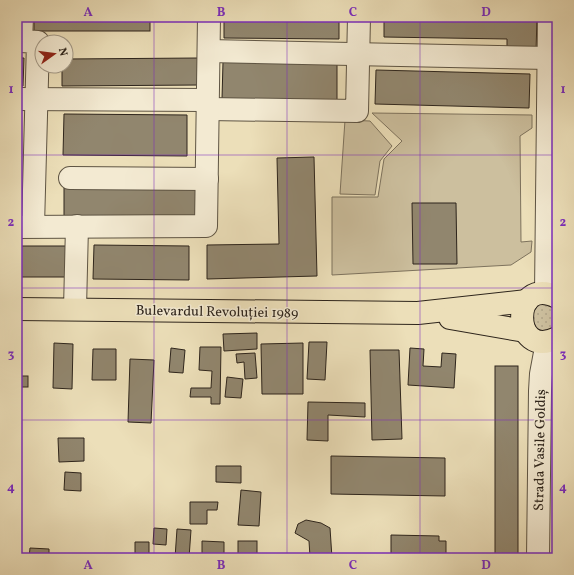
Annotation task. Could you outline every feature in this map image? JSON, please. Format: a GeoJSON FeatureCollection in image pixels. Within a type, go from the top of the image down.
{"type":"FeatureCollection","features":[{"type":"Feature","properties":{"kind":"main road","name":"Bulevardul Revoluției 1989"},"geometry":{"type":"LineString","coordinates":[[17,309],[418,313],[543,297]]}},
{"type":"Feature","properties":{"kind":"main road"},"geometry":{"type":"LineString","coordinates":[[543,297],[522,308],[521,324],[525,331],[534,339],[552,340]]}},
{"type":"Feature","properties":{"kind":"main road","name":"Bulevardul Revoluției 1989"},"geometry":{"type":"LineString","coordinates":[[418,313],[525,331]]}},
{"type":"Feature","properties":{"kind":"street"},"geometry":{"type":"LineString","coordinates":[[22,17],[21,42],[38,42],[27,99],[25,227],[206,226],[209,17]]}},
{"type":"Feature","properties":{"kind":"street"},"geometry":{"type":"LineString","coordinates":[[27,99],[357,110],[359,17]]}},
{"type":"Feature","properties":{"kind":"street"},"geometry":{"type":"LineString","coordinates":[[543,297],[552,195],[549,17]]}},
{"type":"Feature","properties":{"kind":"street"},"geometry":{"type":"LineString","coordinates":[[209,51],[549,58]]}},
{"type":"Feature","properties":{"kind":"street"},"geometry":{"type":"LineString","coordinates":[[70,178],[207,179]]}},
{"type":"Feature","properties":{"kind":"street"},"geometry":{"type":"LineString","coordinates":[[75,309],[77,226]]}},
{"type":"Feature","properties":{"kind":"street","name":"Strada Vasile Goldiș"},"geometry":{"type":"LineString","coordinates":[[538,558],[548,467],[541,374],[552,340]]}},
{"type":"Feature","properties":{"kind":"shaded area"},"geometry":{"type":"Polygon","coordinates":[[[372,113],[532,115],[532,128],[520,136],[521,242],[532,241],[531,252],[511,265],[332,275],[332,197],[378,197],[384,159],[402,141],[372,113]]]}},
{"type":"Feature","properties":{"kind":"shaded area"},"geometry":{"type":"Polygon","coordinates":[[[345,120],[370,121],[392,146],[380,161],[375,195],[340,194],[345,120]]]}},
{"type":"Feature","properties":{"kind":"shaded area"},"geometry":{"type":"Polygon","coordinates":[[[544,303],[554,307],[558,317],[554,327],[544,331],[534,327],[530,317],[534,307],[544,303]]]}},
{"type":"Feature","properties":{"kind":"building"},"geometry":{"type":"Polygon","coordinates":[[[34,17],[150,17],[150,31],[34,31],[34,17]]]}},
{"type":"Feature","properties":{"kind":"building"},"geometry":{"type":"Polygon","coordinates":[[[224,17],[339,17],[339,39],[224,38],[224,17]]]}},
{"type":"Feature","properties":{"kind":"building"},"geometry":{"type":"Polygon","coordinates":[[[384,17],[537,17],[536,52],[507,51],[507,39],[384,37],[384,17]]]}},
{"type":"Feature","properties":{"kind":"building"},"geometry":{"type":"Polygon","coordinates":[[[17,58],[24,58],[23,86],[17,86],[17,58]]]}},
{"type":"Feature","properties":{"kind":"building"},"geometry":{"type":"Polygon","coordinates":[[[198,58],[199,85],[62,86],[62,74],[74,74],[74,59],[198,58]]]}},
{"type":"Feature","properties":{"kind":"building"},"geometry":{"type":"Polygon","coordinates":[[[223,62],[337,63],[337,100],[222,99],[223,62]]]}},
{"type":"Feature","properties":{"kind":"building"},"geometry":{"type":"Polygon","coordinates":[[[376,70],[530,74],[529,108],[375,104],[376,70]]]}},
{"type":"Feature","properties":{"kind":"building"},"geometry":{"type":"Polygon","coordinates":[[[64,114],[187,115],[187,156],[63,155],[64,114]]]}},
{"type":"Feature","properties":{"kind":"building"},"geometry":{"type":"Polygon","coordinates":[[[18,118],[18,156],[17,156],[18,118]]]}},
{"type":"Feature","properties":{"kind":"building"},"geometry":{"type":"Polygon","coordinates":[[[314,157],[317,276],[207,279],[207,245],[279,244],[277,158],[314,157]]]}},
{"type":"Feature","properties":{"kind":"building"},"geometry":{"type":"Polygon","coordinates":[[[17,188],[24,188],[23,214],[17,213],[17,188]]]}},
{"type":"Feature","properties":{"kind":"building"},"geometry":{"type":"Polygon","coordinates":[[[64,188],[197,189],[197,218],[64,217],[64,188]]]}},
{"type":"Feature","properties":{"kind":"building"},"geometry":{"type":"Polygon","coordinates":[[[412,203],[456,203],[457,264],[413,264],[412,203]]]}},
{"type":"Feature","properties":{"kind":"building"},"geometry":{"type":"Polygon","coordinates":[[[94,245],[189,246],[189,280],[93,279],[94,245]]]}},
{"type":"Feature","properties":{"kind":"building"},"geometry":{"type":"Polygon","coordinates":[[[17,246],[68,246],[68,277],[17,277],[17,246]]]}},
{"type":"Feature","properties":{"kind":"building"},"geometry":{"type":"Polygon","coordinates":[[[257,333],[257,349],[224,351],[223,334],[257,333]]]}},
{"type":"Feature","properties":{"kind":"building"},"geometry":{"type":"Polygon","coordinates":[[[17,335],[19,335],[19,361],[17,361],[17,335]]]}},
{"type":"Feature","properties":{"kind":"building"},"geometry":{"type":"Polygon","coordinates":[[[309,342],[327,342],[325,380],[307,379],[309,342]]]}},
{"type":"Feature","properties":{"kind":"building"},"geometry":{"type":"Polygon","coordinates":[[[54,343],[73,344],[72,389],[53,388],[54,343]]]}},
{"type":"Feature","properties":{"kind":"building"},"geometry":{"type":"Polygon","coordinates":[[[303,343],[303,394],[262,394],[261,344],[303,343]]]}},
{"type":"Feature","properties":{"kind":"building"},"geometry":{"type":"Polygon","coordinates":[[[200,347],[221,347],[220,404],[211,404],[211,397],[190,397],[191,388],[211,388],[212,371],[199,370],[200,347]]]}},
{"type":"Feature","properties":{"kind":"building"},"geometry":{"type":"Polygon","coordinates":[[[171,348],[185,350],[183,373],[169,372],[171,348]]]}},
{"type":"Feature","properties":{"kind":"building"},"geometry":{"type":"Polygon","coordinates":[[[410,348],[424,349],[423,366],[441,367],[442,353],[456,354],[454,388],[408,385],[410,348]]]}},
{"type":"Feature","properties":{"kind":"building"},"geometry":{"type":"Polygon","coordinates":[[[93,349],[116,349],[116,380],[92,380],[93,349]]]}},
{"type":"Feature","properties":{"kind":"building"},"geometry":{"type":"Polygon","coordinates":[[[370,350],[399,350],[402,439],[372,440],[370,350]]]}},
{"type":"Feature","properties":{"kind":"building"},"geometry":{"type":"Polygon","coordinates":[[[255,353],[257,378],[245,379],[244,362],[237,363],[236,354],[255,353]]]}},
{"type":"Feature","properties":{"kind":"building"},"geometry":{"type":"Polygon","coordinates":[[[130,359],[154,360],[151,423],[128,422],[130,359]]]}},
{"type":"Feature","properties":{"kind":"building"},"geometry":{"type":"Polygon","coordinates":[[[495,366],[518,366],[518,558],[495,558],[495,366]]]}},
{"type":"Feature","properties":{"kind":"building"},"geometry":{"type":"Polygon","coordinates":[[[17,376],[28,376],[28,387],[17,387],[17,376]]]}},
{"type":"Feature","properties":{"kind":"building"},"geometry":{"type":"Polygon","coordinates":[[[227,377],[243,379],[241,398],[225,397],[227,377]]]}},
{"type":"Feature","properties":{"kind":"building"},"geometry":{"type":"Polygon","coordinates":[[[308,402],[365,403],[365,417],[328,415],[328,441],[307,440],[308,402]]]}},
{"type":"Feature","properties":{"kind":"building"},"geometry":{"type":"Polygon","coordinates":[[[58,438],[84,438],[84,461],[59,462],[58,438]]]}},
{"type":"Feature","properties":{"kind":"building"},"geometry":{"type":"Polygon","coordinates":[[[331,456],[445,458],[445,496],[331,494],[331,456]]]}},
{"type":"Feature","properties":{"kind":"building"},"geometry":{"type":"Polygon","coordinates":[[[216,466],[241,466],[241,483],[216,482],[216,466]]]}},
{"type":"Feature","properties":{"kind":"building"},"geometry":{"type":"Polygon","coordinates":[[[65,472],[81,473],[81,491],[64,490],[65,472]]]}},
{"type":"Feature","properties":{"kind":"building"},"geometry":{"type":"Polygon","coordinates":[[[241,490],[261,492],[259,526],[238,525],[241,490]]]}},
{"type":"Feature","properties":{"kind":"building"},"geometry":{"type":"Polygon","coordinates":[[[190,502],[218,502],[217,510],[207,510],[207,524],[190,524],[190,502]]]}},
{"type":"Feature","properties":{"kind":"building"},"geometry":{"type":"Polygon","coordinates":[[[306,520],[321,523],[330,528],[332,558],[297,558],[310,557],[309,541],[295,533],[298,524],[306,520]]]}},
{"type":"Feature","properties":{"kind":"building"},"geometry":{"type":"Polygon","coordinates":[[[154,528],[167,529],[166,545],[153,544],[154,528]]]}},
{"type":"Feature","properties":{"kind":"building"},"geometry":{"type":"Polygon","coordinates":[[[177,529],[191,530],[189,558],[175,558],[177,529]]]}},
{"type":"Feature","properties":{"kind":"building"},"geometry":{"type":"Polygon","coordinates":[[[391,535],[439,536],[439,541],[446,541],[446,558],[391,558],[391,535]]]}},
{"type":"Feature","properties":{"kind":"building"},"geometry":{"type":"Polygon","coordinates":[[[202,541],[224,542],[224,558],[202,558],[202,541]]]}},
{"type":"Feature","properties":{"kind":"building"},"geometry":{"type":"Polygon","coordinates":[[[238,541],[257,541],[257,558],[238,558],[238,541]]]}},
{"type":"Feature","properties":{"kind":"building"},"geometry":{"type":"Polygon","coordinates":[[[135,542],[149,542],[149,558],[128,558],[135,557],[135,542]]]}},
{"type":"Feature","properties":{"kind":"building"},"geometry":{"type":"Polygon","coordinates":[[[30,548],[49,549],[49,558],[29,558],[30,548]]]}}]}
